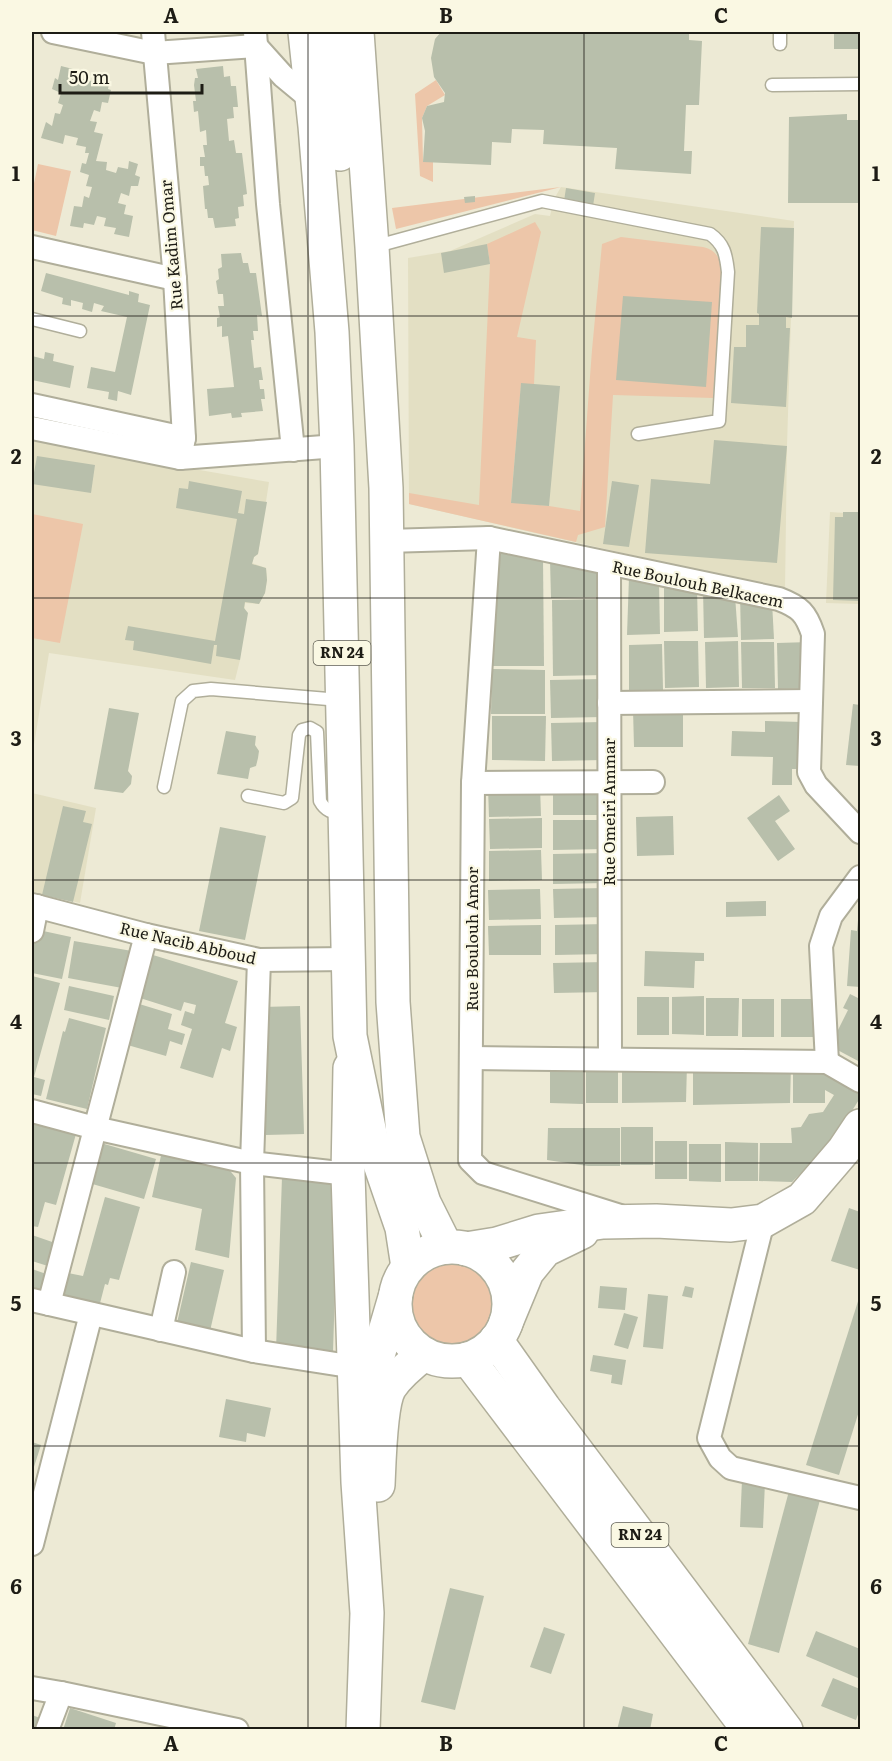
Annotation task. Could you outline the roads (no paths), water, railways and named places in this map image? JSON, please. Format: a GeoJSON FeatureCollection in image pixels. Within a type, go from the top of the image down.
{"type":"FeatureCollection","features":[{"type":"Feature","properties":{"kind":"main road","name":"RN 24"},"geometry":{"type":"LineString","coordinates":[[306,32],[332,332],[337,446],[350,1036],[371,1138],[402,1228],[402,1280]]}},
{"type":"Feature","properties":{"kind":"main road","name":"RN 24"},"geometry":{"type":"LineString","coordinates":[[330,32],[364,472],[371,974],[399,1087]]}},
{"type":"Feature","properties":{"kind":"main road","name":"RN 24"},"geometry":{"type":"LineString","coordinates":[[357,32],[386,488],[393,1002],[399,1087],[404,1137],[424,1203],[456,1248]]}},
{"type":"Feature","properties":{"kind":"main road"},"geometry":{"type":"LineString","coordinates":[[350,1036],[348,1174],[358,1482],[367,1613]]}},
{"type":"Feature","properties":{"kind":"main road"},"geometry":{"type":"LineString","coordinates":[[358,1482],[374,1369],[402,1280],[419,1257],[432,1251],[497,1244],[539,1231],[603,1222],[638,1221],[731,1225],[763,1221],[802,1199],[844,1150],[861,1126]]}},
{"type":"Feature","properties":{"kind":"main road"},"geometry":{"type":"LineString","coordinates":[[402,1280],[396,1312],[400,1329],[411,1344],[424,1354],[442,1361],[468,1359],[483,1352],[501,1333],[528,1272],[545,1250],[603,1222]]}},
{"type":"Feature","properties":{"kind":"main road"},"geometry":{"type":"LineString","coordinates":[[456,1248],[483,1256],[498,1270],[506,1287],[509,1306],[501,1333]]}},
{"type":"Feature","properties":{"kind":"main road","name":"RN 24"},"geometry":{"type":"LineString","coordinates":[[501,1333],[544,1408],[786,1730]]}},
{"type":"Feature","properties":{"kind":"main road"},"geometry":{"type":"LineString","coordinates":[[363,1730],[367,1613],[381,1427],[389,1389],[406,1367],[424,1354]]}},
{"type":"Feature","properties":{"kind":"main road","name":"RN 24"},"geometry":{"type":"LineString","coordinates":[[468,1359],[749,1730]]}},
{"type":"Feature","properties":{"kind":"street"},"geometry":{"type":"LineString","coordinates":[[53,32],[153,42],[259,36]]}},
{"type":"Feature","properties":{"kind":"street"},"geometry":{"type":"LineString","coordinates":[[259,36],[283,76],[312,100]]}},
{"type":"Feature","properties":{"kind":"street"},"geometry":{"type":"LineString","coordinates":[[259,36],[270,215],[292,450]]}},
{"type":"Feature","properties":{"kind":"street","name":"Rue Kadim Omar"},"geometry":{"type":"LineString","coordinates":[[153,42],[175,279],[182,448]]}},
{"type":"Feature","properties":{"kind":"street"},"geometry":{"type":"LineString","coordinates":[[32,247],[175,279]]}},
{"type":"Feature","properties":{"kind":"street"},"geometry":{"type":"LineString","coordinates":[[32,405],[182,448]]}},
{"type":"Feature","properties":{"kind":"street"},"geometry":{"type":"LineString","coordinates":[[32,428],[182,448],[292,450],[337,446]]}},
{"type":"Feature","properties":{"kind":"street","name":"Rue Boulouh Belkacem"},"geometry":{"type":"LineString","coordinates":[[387,541],[489,538],[779,599],[797,606],[808,620],[813,634],[809,772],[816,785],[861,832]]}},
{"type":"Feature","properties":{"kind":"street","name":"Rue Boulouh Amor"},"geometry":{"type":"LineString","coordinates":[[489,538],[473,783],[470,1160],[483,1173],[638,1221]]}},
{"type":"Feature","properties":{"kind":"street","name":"Rue Omeiri Ammar"},"geometry":{"type":"LineString","coordinates":[[609,564],[610,1059]]}},
{"type":"Feature","properties":{"kind":"street"},"geometry":{"type":"LineString","coordinates":[[609,703],[811,701]]}},
{"type":"Feature","properties":{"kind":"street"},"geometry":{"type":"LineString","coordinates":[[473,783],[653,782]]}},
{"type":"Feature","properties":{"kind":"street"},"geometry":{"type":"LineString","coordinates":[[827,1062],[821,946],[831,916],[861,877]]}},
{"type":"Feature","properties":{"kind":"street"},"geometry":{"type":"LineString","coordinates":[[32,931],[34,906]]}},
{"type":"Feature","properties":{"kind":"street","name":"Rue Nacib Abboud"},"geometry":{"type":"LineString","coordinates":[[34,906],[259,960],[348,959]]}},
{"type":"Feature","properties":{"kind":"street"},"geometry":{"type":"LineString","coordinates":[[146,934],[95,1128],[40,1302],[254,1351],[355,1367]]}},
{"type":"Feature","properties":{"kind":"street"},"geometry":{"type":"LineString","coordinates":[[254,1351],[252,1163],[259,960]]}},
{"type":"Feature","properties":{"kind":"street"},"geometry":{"type":"LineString","coordinates":[[471,1058],[827,1062],[861,1081]]}},
{"type":"Feature","properties":{"kind":"street"},"geometry":{"type":"LineString","coordinates":[[32,1111],[95,1128],[252,1163],[348,1174]]}},
{"type":"Feature","properties":{"kind":"street"},"geometry":{"type":"LineString","coordinates":[[763,1221],[709,1438],[720,1458],[731,1468],[861,1498]]}},
{"type":"Feature","properties":{"kind":"street"},"geometry":{"type":"LineString","coordinates":[[161,1330],[174,1272]]}},
{"type":"Feature","properties":{"kind":"street"},"geometry":{"type":"LineString","coordinates":[[32,1544],[92,1314]]}},
{"type":"Feature","properties":{"kind":"street"},"geometry":{"type":"LineString","coordinates":[[32,1688],[62,1693],[178,1723],[237,1730]]}},
{"type":"Feature","properties":{"kind":"street"},"geometry":{"type":"LineString","coordinates":[[47,1730],[62,1693]]}},
{"type":"Feature","properties":{"kind":"lane"},"geometry":{"type":"LineString","coordinates":[[772,85],[861,84]]}},
{"type":"Feature","properties":{"kind":"lane"},"geometry":{"type":"LineString","coordinates":[[372,247],[542,201],[710,234],[715,237],[720,241],[726,254],[728,272],[719,421],[638,434]]}},
{"type":"Feature","properties":{"kind":"lane"},"geometry":{"type":"LineString","coordinates":[[32,319],[80,331]]}},
{"type":"Feature","properties":{"kind":"lane"},"geometry":{"type":"LineString","coordinates":[[164,787],[182,700],[193,691],[211,689],[343,700]]}},
{"type":"Feature","properties":{"kind":"lane"},"geometry":{"type":"LineString","coordinates":[[248,796],[284,803],[292,798],[299,735],[302,730],[310,728],[317,732],[320,801],[325,809],[331,812],[345,813]]}}]}
